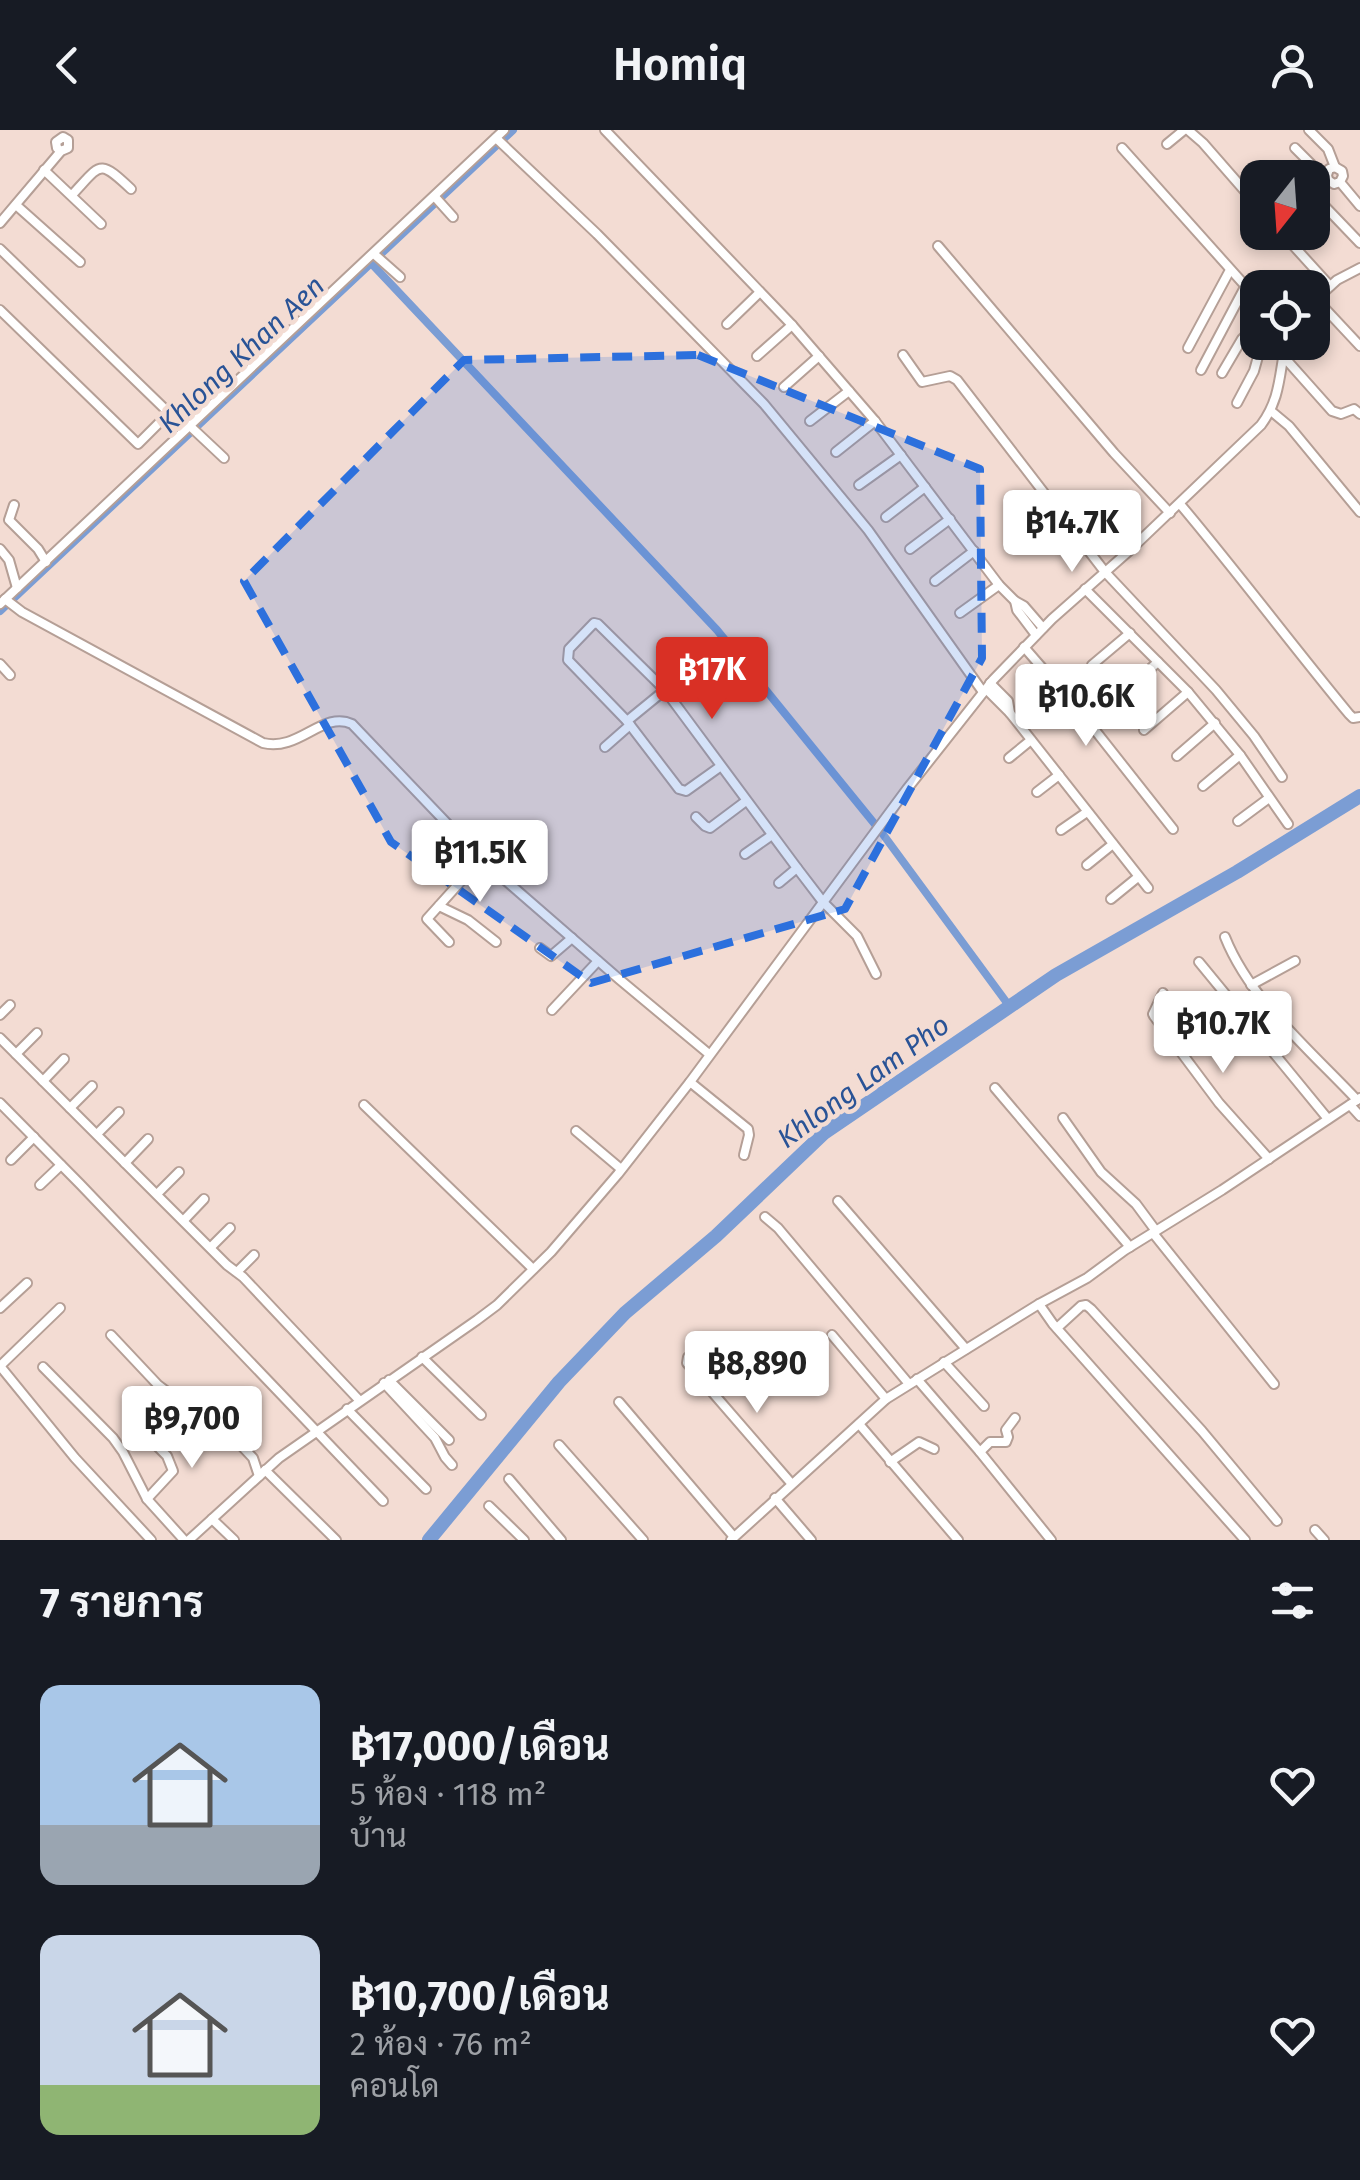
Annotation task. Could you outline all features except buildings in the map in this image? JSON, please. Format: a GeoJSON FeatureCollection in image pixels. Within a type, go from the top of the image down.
{"type":"FeatureCollection","features":[{"type":"Feature","properties":{"kind":"street"},"geometry":{"type":"LineString","coordinates":[[52,130],[59,146]]}},
{"type":"Feature","properties":{"kind":"street"},"geometry":{"type":"LineString","coordinates":[[504,130],[376,255],[4,602],[264,744],[283,746],[333,721],[352,724],[481,859],[709,1054]]}},
{"type":"Feature","properties":{"kind":"street"},"geometry":{"type":"LineString","coordinates":[[606,130],[819,356],[901,454],[1017,610],[1040,632]]}},
{"type":"Feature","properties":{"kind":"street"},"geometry":{"type":"LineString","coordinates":[[1166,144],[1186,130],[1203,143],[1240,185]]}},
{"type":"Feature","properties":{"kind":"street"},"geometry":{"type":"LineString","coordinates":[[1309,130],[1343,173],[1340,182]]}},
{"type":"Feature","properties":{"kind":"street"},"geometry":{"type":"LineString","coordinates":[[59,146],[68,148],[70,144],[64,134]]}},
{"type":"Feature","properties":{"kind":"street"},"geometry":{"type":"LineString","coordinates":[[496,138],[597,234],[764,404],[868,530],[986,688],[1008,701],[1010,713],[1148,888]]}},
{"type":"Feature","properties":{"kind":"street"},"geometry":{"type":"LineString","coordinates":[[0,223],[59,146]]}},
{"type":"Feature","properties":{"kind":"street"},"geometry":{"type":"LineString","coordinates":[[1122,148],[1240,281]]}},
{"type":"Feature","properties":{"kind":"street"},"geometry":{"type":"LineString","coordinates":[[1296,148],[1308,160]]}},
{"type":"Feature","properties":{"kind":"street"},"geometry":{"type":"LineString","coordinates":[[72,195],[102,167],[131,189]]}},
{"type":"Feature","properties":{"kind":"street"},"geometry":{"type":"LineString","coordinates":[[1330,169],[1335,167]]}},
{"type":"Feature","properties":{"kind":"street"},"geometry":{"type":"LineString","coordinates":[[44,170],[101,224]]}},
{"type":"Feature","properties":{"kind":"street"},"geometry":{"type":"LineString","coordinates":[[1330,181],[1340,182]]}},
{"type":"Feature","properties":{"kind":"street"},"geometry":{"type":"LineString","coordinates":[[1340,182],[1360,206]]}},
{"type":"Feature","properties":{"kind":"street"},"geometry":{"type":"LineString","coordinates":[[436,198],[451,214]]}},
{"type":"Feature","properties":{"kind":"street"},"geometry":{"type":"LineString","coordinates":[[16,204],[80,262]]}},
{"type":"Feature","properties":{"kind":"street"},"geometry":{"type":"LineString","coordinates":[[1330,212],[1360,243]]}},
{"type":"Feature","properties":{"kind":"street"},"geometry":{"type":"LineString","coordinates":[[938,246],[1170,513]]}},
{"type":"Feature","properties":{"kind":"street"},"geometry":{"type":"LineString","coordinates":[[0,249],[169,413],[138,444],[0,310]]}},
{"type":"Feature","properties":{"kind":"street"},"geometry":{"type":"LineString","coordinates":[[1298,250],[1316,270]]}},
{"type":"Feature","properties":{"kind":"street"},"geometry":{"type":"LineString","coordinates":[[376,255],[400,278]]}},
{"type":"Feature","properties":{"kind":"street"},"geometry":{"type":"LineString","coordinates":[[1330,286],[1360,268]]}},
{"type":"Feature","properties":{"kind":"street"},"geometry":{"type":"LineString","coordinates":[[1188,348],[1230,270]]}},
{"type":"Feature","properties":{"kind":"street"},"geometry":{"type":"LineString","coordinates":[[727,324],[760,292]]}},
{"type":"Feature","properties":{"kind":"street"},"geometry":{"type":"LineString","coordinates":[[1201,370],[1240,296]]}},
{"type":"Feature","properties":{"kind":"street"},"geometry":{"type":"LineString","coordinates":[[1330,316],[1360,346]]}},
{"type":"Feature","properties":{"kind":"street"},"geometry":{"type":"LineString","coordinates":[[756,356],[792,325]]}},
{"type":"Feature","properties":{"kind":"street"},"geometry":{"type":"LineString","coordinates":[[1222,373],[1240,342]]}},
{"type":"Feature","properties":{"kind":"street"},"geometry":{"type":"LineString","coordinates":[[784,387],[819,356]]}},
{"type":"Feature","properties":{"kind":"street"},"geometry":{"type":"LineString","coordinates":[[903,356],[922,382],[950,376],[956,380],[1104,572],[1216,690],[1282,777]]}},
{"type":"Feature","properties":{"kind":"street"},"geometry":{"type":"LineString","coordinates":[[1237,404],[1257,360]]}},
{"type":"Feature","properties":{"kind":"street"},"geometry":{"type":"LineString","coordinates":[[43,1368],[113,1438],[147,1499],[187,1540],[315,1431],[487,1313],[552,1252],[621,1169],[986,688],[1024,647],[1261,425],[1272,411],[1279,391],[1283,360]]}},
{"type":"Feature","properties":{"kind":"street"},"geometry":{"type":"LineString","coordinates":[[1287,360],[1332,411],[1341,414],[1354,409],[1360,414]]}},
{"type":"Feature","properties":{"kind":"street"},"geometry":{"type":"LineString","coordinates":[[810,420],[849,391]]}},
{"type":"Feature","properties":{"kind":"street"},"geometry":{"type":"LineString","coordinates":[[1272,411],[1290,426],[1360,512]]}},
{"type":"Feature","properties":{"kind":"street"},"geometry":{"type":"LineString","coordinates":[[836,452],[875,421]]}},
{"type":"Feature","properties":{"kind":"street"},"geometry":{"type":"LineString","coordinates":[[192,428],[224,458]]}},
{"type":"Feature","properties":{"kind":"street"},"geometry":{"type":"LineString","coordinates":[[860,485],[901,454]]}},
{"type":"Feature","properties":{"kind":"street"},"geometry":{"type":"LineString","coordinates":[[886,517],[925,487]]}},
{"type":"Feature","properties":{"kind":"street"},"geometry":{"type":"LineString","coordinates":[[1180,504],[1349,714],[1360,717]]}},
{"type":"Feature","properties":{"kind":"street"},"geometry":{"type":"LineString","coordinates":[[14,505],[9,520],[38,548],[46,562]]}},
{"type":"Feature","properties":{"kind":"street"},"geometry":{"type":"LineString","coordinates":[[910,549],[950,519]]}},
{"type":"Feature","properties":{"kind":"street"},"geometry":{"type":"LineString","coordinates":[[0,548],[9,560],[18,588]]}},
{"type":"Feature","properties":{"kind":"street"},"geometry":{"type":"LineString","coordinates":[[935,581],[974,552]]}},
{"type":"Feature","properties":{"kind":"street"},"geometry":{"type":"LineString","coordinates":[[960,613],[998,585]]}},
{"type":"Feature","properties":{"kind":"street"},"geometry":{"type":"LineString","coordinates":[[1085,589],[1188,692],[1240,755],[1288,824]]}},
{"type":"Feature","properties":{"kind":"street"},"geometry":{"type":"LineString","coordinates":[[721,766],[683,792],[628,723],[568,660],[569,649],[594,623],[602,626],[665,690],[823,902],[857,936],[876,974]]}},
{"type":"Feature","properties":{"kind":"street"},"geometry":{"type":"LineString","coordinates":[[1092,665],[1130,633]]}},
{"type":"Feature","properties":{"kind":"street"},"geometry":{"type":"LineString","coordinates":[[1024,647],[1173,828]]}},
{"type":"Feature","properties":{"kind":"street"},"geometry":{"type":"LineString","coordinates":[[1120,695],[1158,662]]}},
{"type":"Feature","properties":{"kind":"street"},"geometry":{"type":"LineString","coordinates":[[0,664],[10,675]]}},
{"type":"Feature","properties":{"kind":"street"},"geometry":{"type":"LineString","coordinates":[[605,748],[665,690]]}},
{"type":"Feature","properties":{"kind":"street"},"geometry":{"type":"LineString","coordinates":[[1144,730],[1188,692]]}},
{"type":"Feature","properties":{"kind":"street"},"geometry":{"type":"LineString","coordinates":[[1177,756],[1214,723]]}},
{"type":"Feature","properties":{"kind":"street"},"geometry":{"type":"LineString","coordinates":[[1009,758],[1031,740]]}},
{"type":"Feature","properties":{"kind":"street"},"geometry":{"type":"LineString","coordinates":[[1203,786],[1240,755]]}},
{"type":"Feature","properties":{"kind":"street"},"geometry":{"type":"LineString","coordinates":[[1037,792],[1058,775]]}},
{"type":"Feature","properties":{"kind":"street"},"geometry":{"type":"LineString","coordinates":[[1238,822],[1270,798]]}},
{"type":"Feature","properties":{"kind":"street"},"geometry":{"type":"LineString","coordinates":[[696,818],[710,828],[746,800]]}},
{"type":"Feature","properties":{"kind":"street"},"geometry":{"type":"LineString","coordinates":[[1062,830],[1087,812]]}},
{"type":"Feature","properties":{"kind":"street"},"geometry":{"type":"LineString","coordinates":[[746,854],[772,835]]}},
{"type":"Feature","properties":{"kind":"street"},"geometry":{"type":"LineString","coordinates":[[1087,866],[1113,844]]}},
{"type":"Feature","properties":{"kind":"street"},"geometry":{"type":"LineString","coordinates":[[449,942],[428,919],[481,859]]}},
{"type":"Feature","properties":{"kind":"street"},"geometry":{"type":"LineString","coordinates":[[779,883],[797,868]]}},
{"type":"Feature","properties":{"kind":"street"},"geometry":{"type":"LineString","coordinates":[[1110,899],[1138,877]]}},
{"type":"Feature","properties":{"kind":"street"},"geometry":{"type":"LineString","coordinates":[[439,906],[468,920],[496,942]]}},
{"type":"Feature","properties":{"kind":"street"},"geometry":{"type":"LineString","coordinates":[[1225,937],[1237,966],[1251,985],[1356,1101],[1360,1116]]}},
{"type":"Feature","properties":{"kind":"street"},"geometry":{"type":"LineString","coordinates":[[540,948],[551,956],[572,938]]}},
{"type":"Feature","properties":{"kind":"street"},"geometry":{"type":"LineString","coordinates":[[552,1010],[598,961]]}},
{"type":"Feature","properties":{"kind":"street"},"geometry":{"type":"LineString","coordinates":[[1251,985],[1294,961]]}},
{"type":"Feature","properties":{"kind":"street"},"geometry":{"type":"LineString","coordinates":[[1198,962],[1328,1120]]}},
{"type":"Feature","properties":{"kind":"street"},"geometry":{"type":"LineString","coordinates":[[1163,993],[1154,1016],[1219,1103],[1268,1159]]}},
{"type":"Feature","properties":{"kind":"street"},"geometry":{"type":"LineString","coordinates":[[0,1015],[10,1005]]}},
{"type":"Feature","properties":{"kind":"street"},"geometry":{"type":"LineString","coordinates":[[16,1054],[37,1032]]}},
{"type":"Feature","properties":{"kind":"street"},"geometry":{"type":"LineString","coordinates":[[0,1038],[238,1272],[360,1400]]}},
{"type":"Feature","properties":{"kind":"street"},"geometry":{"type":"LineString","coordinates":[[42,1080],[64,1059]]}},
{"type":"Feature","properties":{"kind":"street"},"geometry":{"type":"LineString","coordinates":[[690,1082],[744,1124],[748,1135],[744,1156]]}},
{"type":"Feature","properties":{"kind":"street"},"geometry":{"type":"LineString","coordinates":[[70,1108],[92,1086]]}},
{"type":"Feature","properties":{"kind":"street"},"geometry":{"type":"LineString","coordinates":[[995,1088],[1130,1248]]}},
{"type":"Feature","properties":{"kind":"street"},"geometry":{"type":"LineString","coordinates":[[619,1402],[732,1538],[886,1399],[1087,1278],[1356,1101]]}},
{"type":"Feature","properties":{"kind":"street"},"geometry":{"type":"LineString","coordinates":[[364,1105],[533,1270]]}},
{"type":"Feature","properties":{"kind":"street"},"geometry":{"type":"LineString","coordinates":[[2,1110],[62,1165],[383,1502]]}},
{"type":"Feature","properties":{"kind":"street"},"geometry":{"type":"LineString","coordinates":[[96,1134],[119,1112]]}},
{"type":"Feature","properties":{"kind":"street"},"geometry":{"type":"LineString","coordinates":[[1063,1118],[1102,1172],[1136,1204],[1274,1384]]}},
{"type":"Feature","properties":{"kind":"street"},"geometry":{"type":"LineString","coordinates":[[576,1131],[621,1169]]}},
{"type":"Feature","properties":{"kind":"street"},"geometry":{"type":"LineString","coordinates":[[11,1160],[34,1137]]}},
{"type":"Feature","properties":{"kind":"street"},"geometry":{"type":"LineString","coordinates":[[125,1162],[148,1140]]}},
{"type":"Feature","properties":{"kind":"street"},"geometry":{"type":"LineString","coordinates":[[40,1185],[62,1165]]}},
{"type":"Feature","properties":{"kind":"street"},"geometry":{"type":"LineString","coordinates":[[157,1194],[179,1172]]}},
{"type":"Feature","properties":{"kind":"street"},"geometry":{"type":"LineString","coordinates":[[184,1220],[204,1199]]}},
{"type":"Feature","properties":{"kind":"street"},"geometry":{"type":"LineString","coordinates":[[838,1201],[966,1349]]}},
{"type":"Feature","properties":{"kind":"street"},"geometry":{"type":"LineString","coordinates":[[765,1217],[980,1452],[1051,1540]]}},
{"type":"Feature","properties":{"kind":"street"},"geometry":{"type":"LineString","coordinates":[[211,1248],[230,1228]]}},
{"type":"Feature","properties":{"kind":"street"},"geometry":{"type":"LineString","coordinates":[[238,1272],[254,1256]]}},
{"type":"Feature","properties":{"kind":"street"},"geometry":{"type":"LineString","coordinates":[[0,1308],[27,1283]]}},
{"type":"Feature","properties":{"kind":"street"},"geometry":{"type":"LineString","coordinates":[[1039,1304],[1245,1540]]}},
{"type":"Feature","properties":{"kind":"street"},"geometry":{"type":"LineString","coordinates":[[1057,1328],[1080,1306],[1091,1309],[1278,1521]]}},
{"type":"Feature","properties":{"kind":"street"},"geometry":{"type":"LineString","coordinates":[[60,1308],[0,1366],[75,1458],[151,1540]]}},
{"type":"Feature","properties":{"kind":"street"},"geometry":{"type":"LineString","coordinates":[[110,1335],[170,1394],[204,1407],[253,1458],[262,1473],[336,1540]]}},
{"type":"Feature","properties":{"kind":"street"},"geometry":{"type":"LineString","coordinates":[[832,1336],[886,1399]]}},
{"type":"Feature","properties":{"kind":"street"},"geometry":{"type":"LineString","coordinates":[[706,1346],[688,1357],[687,1363],[791,1483]]}},
{"type":"Feature","properties":{"kind":"street"},"geometry":{"type":"LineString","coordinates":[[422,1356],[481,1415]]}},
{"type":"Feature","properties":{"kind":"street"},"geometry":{"type":"LineString","coordinates":[[944,1362],[984,1406]]}},
{"type":"Feature","properties":{"kind":"street"},"geometry":{"type":"LineString","coordinates":[[386,1382],[449,1440]]}},
{"type":"Feature","properties":{"kind":"street"},"geometry":{"type":"LineString","coordinates":[[386,1382],[435,1438],[452,1465]]}},
{"type":"Feature","properties":{"kind":"street"},"geometry":{"type":"LineString","coordinates":[[346,1409],[426,1489]]}},
{"type":"Feature","properties":{"kind":"street"},"geometry":{"type":"LineString","coordinates":[[980,1452],[990,1442],[1006,1442],[1006,1430],[1015,1418]]}},
{"type":"Feature","properties":{"kind":"street"},"geometry":{"type":"LineString","coordinates":[[209,1439],[216,1421]]}},
{"type":"Feature","properties":{"kind":"street"},"geometry":{"type":"LineString","coordinates":[[859,1424],[958,1540]]}},
{"type":"Feature","properties":{"kind":"street"},"geometry":{"type":"LineString","coordinates":[[147,1499],[173,1471],[167,1456],[151,1440]]}},
{"type":"Feature","properties":{"kind":"street"},"geometry":{"type":"LineString","coordinates":[[890,1462],[919,1442],[934,1450]]}},
{"type":"Feature","properties":{"kind":"street"},"geometry":{"type":"LineString","coordinates":[[559,1445],[643,1540]]}},
{"type":"Feature","properties":{"kind":"street"},"geometry":{"type":"LineString","coordinates":[[509,1479],[561,1540]]}},
{"type":"Feature","properties":{"kind":"street"},"geometry":{"type":"LineString","coordinates":[[775,1498],[812,1540]]}},
{"type":"Feature","properties":{"kind":"street"},"geometry":{"type":"LineString","coordinates":[[490,1506],[524,1540]]}},
{"type":"Feature","properties":{"kind":"street"},"geometry":{"type":"LineString","coordinates":[[212,1519],[234,1540]]}},
{"type":"Feature","properties":{"kind":"street"},"geometry":{"type":"LineString","coordinates":[[1315,1530],[1324,1540]]}},
{"type":"Feature","properties":{"kind":"highlighted area"},"geometry":{"type":"Polygon","coordinates":[[[698,355],[980,469],[982,658],[845,909],[591,983],[391,842],[244,581],[464,360],[698,355]]]}},
{"type":"Feature","properties":{"kind":"waterway","name":"Khlong Khan Aen"},"geometry":{"type":"LineString","coordinates":[[0,611],[513,130]]}},
{"type":"Feature","properties":{"kind":"waterway"},"geometry":{"type":"LineString","coordinates":[[371,263],[717,630],[882,833],[1010,1007]]}},
{"type":"Feature","properties":{"kind":"waterway","name":"Khlong Lam Pho"},"geometry":{"type":"LineString","coordinates":[[429,1540],[559,1382],[625,1313],[716,1236],[824,1133],[1056,975],[1237,872],[1360,796]]}}]}
